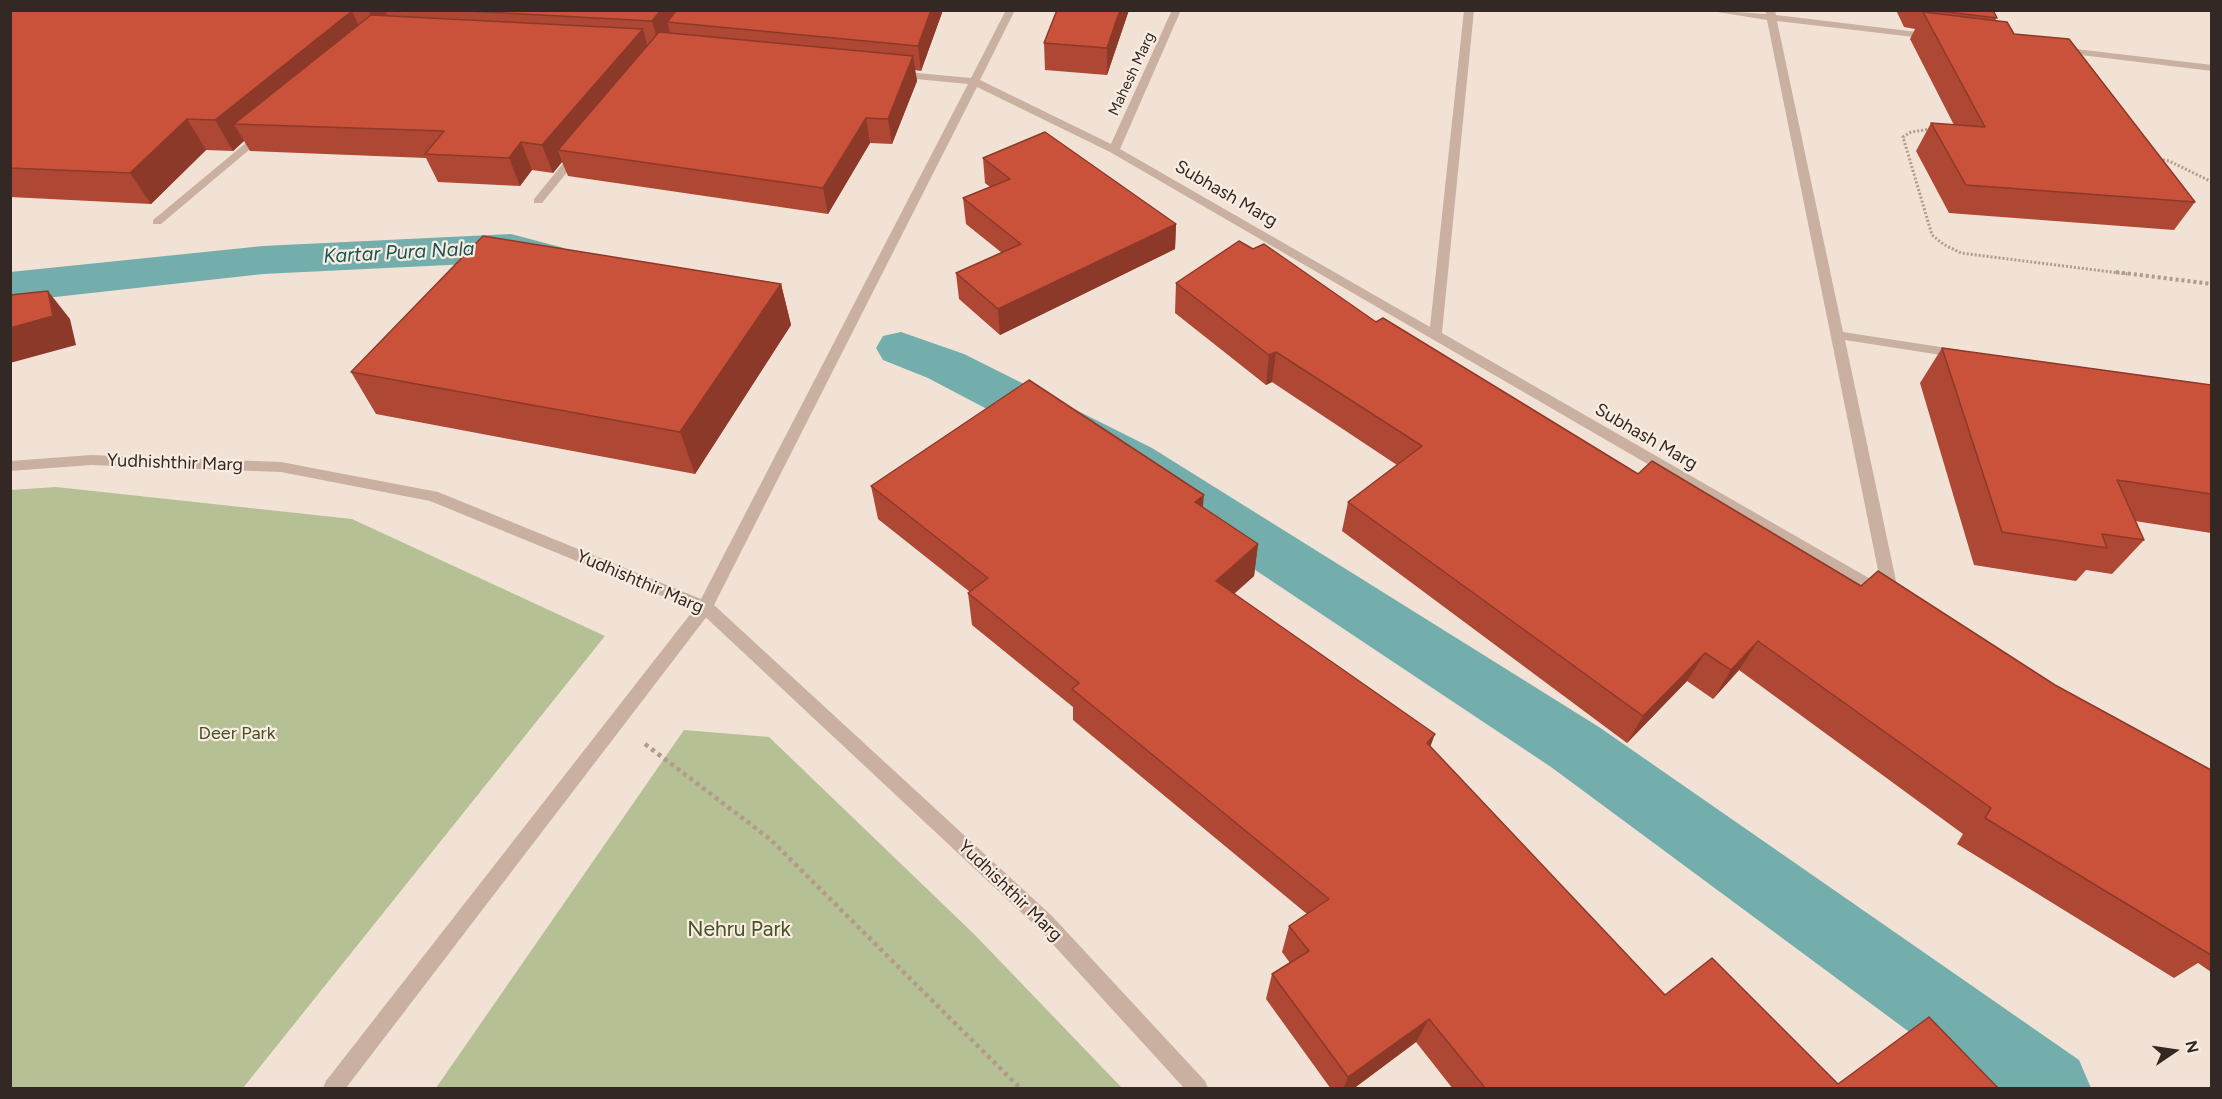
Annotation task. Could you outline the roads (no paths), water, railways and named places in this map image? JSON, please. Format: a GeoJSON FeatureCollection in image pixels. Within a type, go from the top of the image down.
{"type":"FeatureCollection","features":[{"type":"Feature","properties":{"kind":"street"},"geometry":{"type":"LineString","coordinates":[[333,1089],[705,607],[1011,10]]}},
{"type":"Feature","properties":{"kind":"street","name":"Mahesh Marg"},"geometry":{"type":"LineString","coordinates":[[1114,150],[1177,10]]}},
{"type":"Feature","properties":{"kind":"street"},"geometry":{"type":"LineString","coordinates":[[1436,337],[1469,10]]}},
{"type":"Feature","properties":{"kind":"street"},"geometry":{"type":"LineString","coordinates":[[1709,10],[1771,14],[1938,37]]}},
{"type":"Feature","properties":{"kind":"street"},"geometry":{"type":"LineString","coordinates":[[1771,14],[1838,335],[1978,357]]}},
{"type":"Feature","properties":{"kind":"street"},"geometry":{"type":"LineString","coordinates":[[2045,49],[2211,68]]}},
{"type":"Feature","properties":{"kind":"street","name":"Subhash Marg"},"geometry":{"type":"LineString","coordinates":[[880,72],[973,81],[1114,150],[1896,601],[1838,335]]}},
{"type":"Feature","properties":{"kind":"street"},"geometry":{"type":"LineString","coordinates":[[157,222],[273,125]]}},
{"type":"Feature","properties":{"kind":"street"},"geometry":{"type":"LineString","coordinates":[[538,201],[589,139]]}},
{"type":"Feature","properties":{"kind":"street","name":"Yudhishthir Marg"},"geometry":{"type":"LineString","coordinates":[[10,466],[91,460],[281,467],[433,496],[705,607],[1045,922],[1198,1089]]}},
{"type":"Feature","properties":{"kind":"waterway","name":"Kartar Pura Nala"},"geometry":{"type":"LineString","coordinates":[[10,287],[263,260],[511,248],[548,258]]}},
{"type":"Feature","properties":{"kind":"waterway"},"geometry":{"type":"LineString","coordinates":[[901,348],[946,366],[1133,462],[1575,747],[2051,1088]]}},
{"type":"Feature","properties":{"kind":"park label","name":"Deer Park"},"geometry":{"type":"Point","coordinates":[237,734]}},
{"type":"Feature","properties":{"kind":"park label","name":"Nehru Park"},"geometry":{"type":"Point","coordinates":[739,930]}}]}
